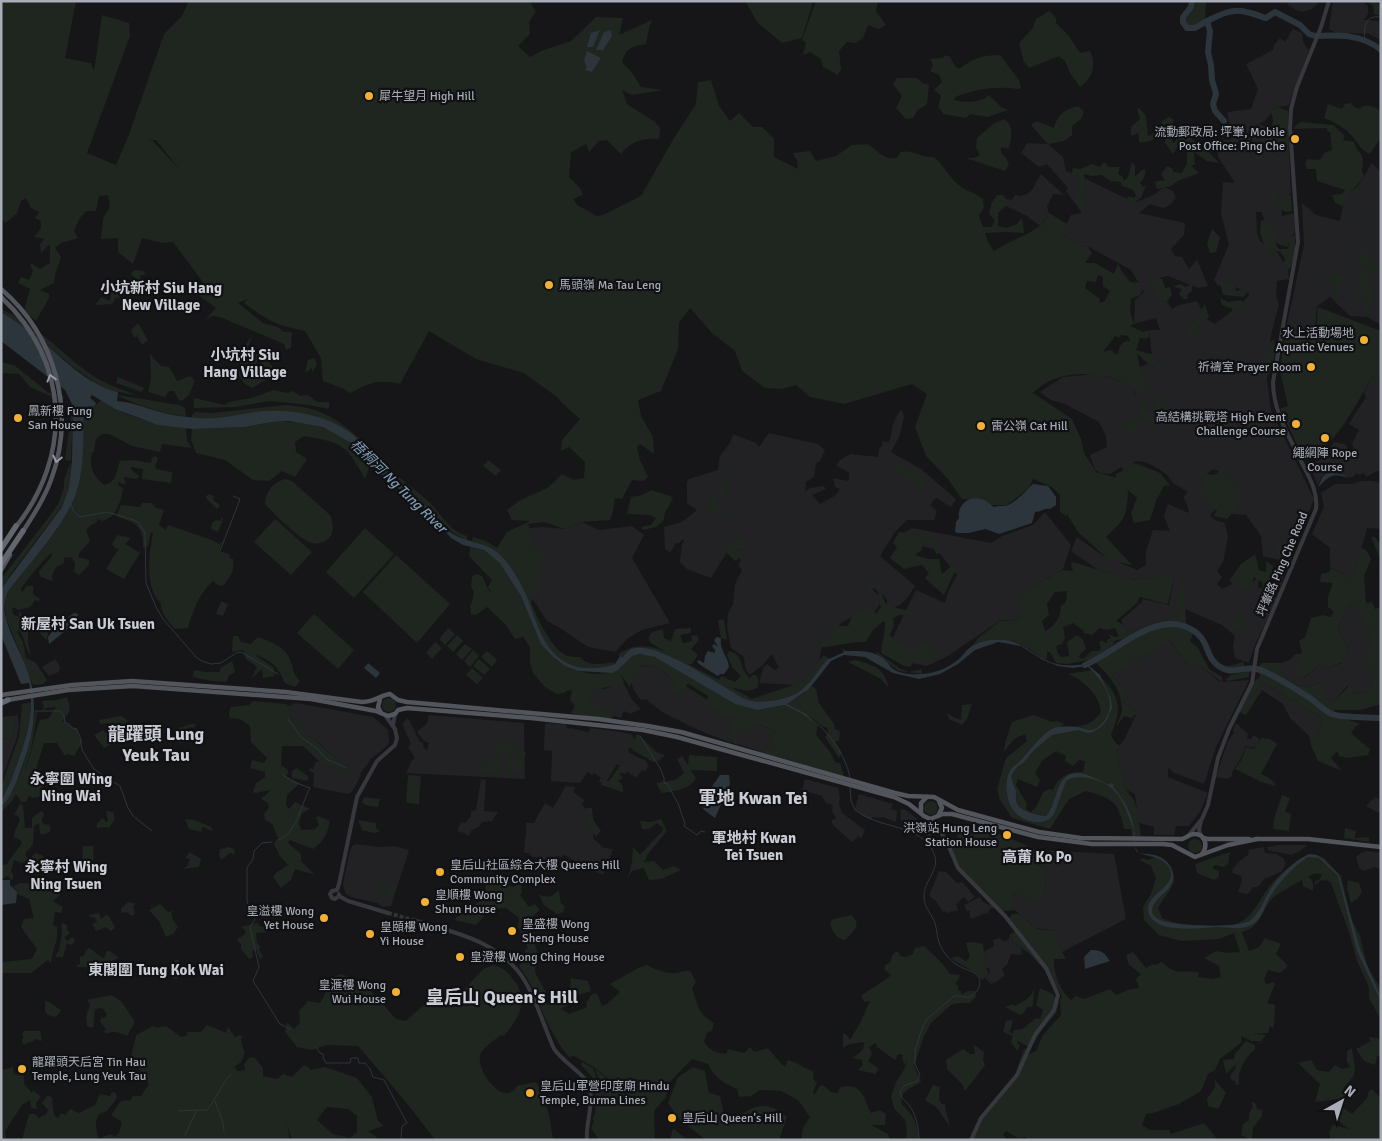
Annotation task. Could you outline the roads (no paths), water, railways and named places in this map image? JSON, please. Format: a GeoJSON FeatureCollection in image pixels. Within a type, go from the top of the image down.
{"type":"FeatureCollection","features":[{"type":"Feature","properties":{"kind":"highway"},"geometry":{"type":"LineString","coordinates":[[1,549],[16,526]]}},
{"type":"Feature","properties":{"kind":"highway"},"geometry":{"type":"LineString","coordinates":[[1,564],[23,531]]}},
{"type":"Feature","properties":{"kind":"main road"},"geometry":{"type":"LineString","coordinates":[[1,289],[20,307],[37,331],[50,357],[62,404],[62,434],[51,480],[42,502],[1,570]]}},
{"type":"Feature","properties":{"kind":"main road"},"geometry":{"type":"LineString","coordinates":[[1,297],[16,312],[32,334],[45,360],[52,381],[56,406],[56,434],[45,478],[31,504],[16,526],[1,543]]}},
{"type":"Feature","properties":{"kind":"main road"},"geometry":{"type":"LineString","coordinates":[[1,695],[67,686],[132,681],[286,692],[362,702],[380,699],[388,694],[398,700],[416,703],[620,721],[680,732],[843,781]]}},
{"type":"Feature","properties":{"kind":"main road"},"geometry":{"type":"LineString","coordinates":[[3,702],[73,690],[117,686],[145,686],[296,697],[333,702],[383,714],[395,714],[398,710],[398,700]]}},
{"type":"Feature","properties":{"kind":"main road"},"geometry":{"type":"LineString","coordinates":[[380,699],[378,707],[383,714]]}},
{"type":"Feature","properties":{"kind":"main road"},"geometry":{"type":"LineString","coordinates":[[398,710],[407,708],[643,730],[677,737],[854,784],[901,799],[926,818],[932,819],[952,814],[1038,837],[1092,844],[1182,839],[1195,834],[1208,839],[1308,839],[1381,847]]}},
{"type":"Feature","properties":{"kind":"main road"},"geometry":{"type":"LineString","coordinates":[[854,784],[908,796],[928,797],[938,800],[955,810],[1031,830],[1081,838],[1126,842]]}},
{"type":"Feature","properties":{"kind":"main road"},"geometry":{"type":"LineString","coordinates":[[922,815],[920,805],[928,797]]}},
{"type":"Feature","properties":{"kind":"main road"},"geometry":{"type":"LineString","coordinates":[[938,800],[942,808],[938,816]]}},
{"type":"Feature","properties":{"kind":"main road"},"geometry":{"type":"LineString","coordinates":[[1186,852],[1184,844],[1188,836]]}},
{"type":"Feature","properties":{"kind":"main road"},"geometry":{"type":"LineString","coordinates":[[1201,854],[1206,846],[1202,837]]}},
{"type":"Feature","properties":{"kind":"main road"},"geometry":{"type":"LineString","coordinates":[[1138,842],[1172,846],[1193,856],[1257,839]]}},
{"type":"Feature","properties":{"kind":"street","name":"坪輋路 Ping Che Road"},"geometry":{"type":"LineString","coordinates":[[1188,836],[1202,818],[1210,800],[1218,758],[1229,729],[1247,695],[1253,676],[1257,649],[1313,518],[1316,506],[1314,486],[1278,413],[1273,387],[1274,372],[1298,242],[1290,128],[1291,109],[1297,87],[1316,42],[1329,1]]}},
{"type":"Feature","properties":{"kind":"street"},"geometry":{"type":"LineString","coordinates":[[339,896],[335,899],[331,897],[331,892],[336,890],[343,867],[357,797],[375,764],[395,745],[397,738],[393,725],[383,714]]}},
{"type":"Feature","properties":{"kind":"street"},"geometry":{"type":"LineString","coordinates":[[393,725],[395,714]]}},
{"type":"Feature","properties":{"kind":"street"},"geometry":{"type":"LineString","coordinates":[[1202,818],[1199,831],[1202,837]]}},
{"type":"Feature","properties":{"kind":"street"},"geometry":{"type":"LineString","coordinates":[[932,819],[946,840],[958,868],[1004,916],[1046,968],[1058,995],[1054,1010],[1036,1033],[1017,1074],[981,1118],[971,1140]]}},
{"type":"Feature","properties":{"kind":"street"},"geometry":{"type":"LineString","coordinates":[[336,890],[339,896],[348,901],[388,913]]}},
{"type":"Feature","properties":{"kind":"street"},"geometry":{"type":"LineString","coordinates":[[413,920],[469,937],[485,944],[505,959],[522,978],[554,1049],[585,1079],[588,1085],[591,1101],[587,1140]]}},
{"type":"Feature","properties":{"kind":"water"},"geometry":{"type":"Polygon","coordinates":[[[600,30],[593,47],[587,47],[591,33],[600,30]]]}},
{"type":"Feature","properties":{"kind":"water"},"geometry":{"type":"Polygon","coordinates":[[[611,30],[612,36],[603,50],[596,50],[604,32],[611,30]]]}},
{"type":"Feature","properties":{"kind":"water"},"geometry":{"type":"Polygon","coordinates":[[[587,51],[601,58],[592,72],[585,70],[587,67],[584,61],[587,51]]]}},
{"type":"Feature","properties":{"kind":"water"},"geometry":{"type":"Polygon","coordinates":[[[1,312],[32,333],[74,369],[95,383],[118,392],[117,401],[172,415],[198,418],[223,417],[265,411],[298,412],[319,417],[339,425],[363,444],[390,474],[427,507],[447,530],[456,536],[493,549],[503,557],[521,585],[546,642],[561,660],[572,665],[585,668],[608,666],[615,664],[620,656],[623,657],[631,649],[644,648],[682,662],[745,699],[759,702],[780,699],[802,690],[828,659],[824,655],[829,659],[844,652],[843,649],[845,651],[863,651],[875,654],[884,659],[898,672],[909,674],[925,674],[943,669],[958,660],[972,646],[979,642],[992,640],[1005,640],[1016,643],[1048,661],[1060,665],[1091,663],[1088,665],[1100,675],[1111,699],[1112,708],[1107,720],[1093,732],[1088,733],[1078,730],[1052,735],[1033,751],[1016,768],[1011,776],[1016,791],[1016,802],[1019,807],[1026,811],[1046,816],[1065,778],[1071,774],[1084,774],[1092,777],[1109,785],[1111,783],[1114,785],[1113,787],[1127,808],[1135,832],[1120,798],[1115,792],[1100,781],[1089,778],[1080,777],[1066,781],[1054,814],[1045,821],[1034,822],[1023,818],[1014,811],[1009,802],[1007,780],[1010,771],[1045,734],[1054,728],[1068,726],[1093,730],[1104,721],[1110,706],[1107,691],[1098,677],[1087,666],[1073,668],[1058,666],[1043,660],[1021,646],[998,642],[975,650],[958,664],[940,674],[919,679],[893,673],[865,657],[844,655],[831,661],[809,689],[787,704],[806,714],[818,725],[785,705],[757,710],[735,704],[655,657],[640,654],[632,656],[618,670],[612,673],[578,671],[565,666],[541,644],[521,596],[500,563],[484,550],[463,545],[451,538],[424,509],[383,476],[353,444],[323,427],[289,421],[245,427],[192,429],[158,425],[115,409],[92,395],[90,398],[96,403],[95,406],[84,407],[80,481],[72,503],[57,529],[9,590],[5,601],[4,608],[9,627],[30,677],[34,717],[26,756],[14,788],[9,798],[1,807],[2,799],[24,744],[30,719],[31,695],[29,683],[21,684],[1,635],[1,589],[62,507],[69,488],[72,461],[73,406],[65,390],[1,341],[1,312]]]}},
{"type":"Feature","properties":{"kind":"water"},"geometry":{"type":"Polygon","coordinates":[[[1329,472],[1345,475],[1345,477],[1333,476],[1318,487],[1323,476],[1329,472]]]}},
{"type":"Feature","properties":{"kind":"water"},"geometry":{"type":"Polygon","coordinates":[[[1033,484],[1048,486],[1056,497],[1056,505],[1050,509],[1035,512],[1032,523],[999,534],[985,529],[969,533],[957,533],[955,531],[960,508],[969,499],[979,498],[994,507],[1006,505],[1016,500],[1033,484]]]}},
{"type":"Feature","properties":{"kind":"water"},"geometry":{"type":"Polygon","coordinates":[[[74,613],[78,614],[74,624],[49,644],[48,637],[55,628],[74,613]]]}},
{"type":"Feature","properties":{"kind":"water"},"geometry":{"type":"Polygon","coordinates":[[[717,637],[721,638],[721,646],[729,667],[724,674],[718,676],[697,662],[699,660],[704,663],[708,651],[715,653],[712,646],[714,644],[718,647],[714,640],[717,637]]]}},
{"type":"Feature","properties":{"kind":"water"},"geometry":{"type":"Polygon","coordinates":[[[368,663],[380,673],[376,678],[364,668],[368,663]]]}},
{"type":"Feature","properties":{"kind":"water"},"geometry":{"type":"Polygon","coordinates":[[[720,775],[729,775],[730,784],[715,818],[703,809],[709,791],[720,775]]]}},
{"type":"Feature","properties":{"kind":"water"},"geometry":{"type":"Polygon","coordinates":[[[1140,853],[1162,858],[1169,864],[1173,872],[1173,880],[1169,888],[1158,899],[1152,909],[1152,913],[1159,920],[1207,926],[1235,925],[1251,920],[1277,879],[1287,869],[1309,854],[1317,855],[1339,875],[1360,949],[1381,997],[1381,1002],[1357,951],[1338,876],[1319,858],[1308,857],[1283,879],[1271,895],[1262,915],[1253,924],[1240,928],[1190,929],[1160,925],[1149,914],[1148,907],[1150,901],[1169,881],[1171,876],[1170,869],[1163,862],[1140,853]]]}},
{"type":"Feature","properties":{"kind":"water"},"geometry":{"type":"Polygon","coordinates":[[[3,880],[10,880],[10,885],[17,892],[16,903],[1,905],[1,882],[3,880]]]}},
{"type":"Feature","properties":{"kind":"water"},"geometry":{"type":"Polygon","coordinates":[[[1091,950],[1102,952],[1110,961],[1085,969],[1084,957],[1091,950]]]}},
{"type":"Feature","properties":{"kind":"waterway"},"geometry":{"type":"LineString","coordinates":[[1192,1],[1191,7],[1183,17],[1183,22],[1187,28],[1195,28],[1207,21],[1210,31],[1208,52],[1216,94],[1213,104],[1215,111],[1224,121]]}},
{"type":"Feature","properties":{"kind":"waterway"},"geometry":{"type":"LineString","coordinates":[[1207,21],[1221,14],[1236,11],[1266,18],[1275,12],[1300,25],[1309,34],[1315,36],[1358,38],[1381,50]]}},
{"type":"Feature","properties":{"kind":"waterway"},"geometry":{"type":"LineString","coordinates":[[1364,40],[1366,22],[1371,18],[1381,17]]}},
{"type":"Feature","properties":{"kind":"waterway"},"geometry":{"type":"LineString","coordinates":[[220,551],[240,499],[233,496]]}},
{"type":"Feature","properties":{"kind":"waterway"},"geometry":{"type":"LineString","coordinates":[[71,505],[74,512],[80,517],[107,512],[139,523],[145,533],[146,583],[156,607],[163,619],[197,658],[211,664],[221,663],[236,653],[241,652],[278,674]]}},
{"type":"Feature","properties":{"kind":"waterway","name":"梧桐河 Ng Tung River"},"geometry":{"type":"LineString","coordinates":[[1085,665],[1146,630],[1169,624],[1179,625],[1189,628],[1198,634],[1210,656],[1220,667],[1229,670],[1252,668],[1262,671],[1299,691],[1332,714],[1349,717],[1381,718]]}},
{"type":"Feature","properties":{"kind":"waterway"},"geometry":{"type":"LineString","coordinates":[[35,711],[60,711],[64,716],[65,723],[74,729],[76,728],[82,750],[94,769],[120,786],[133,816],[152,831]]}},
{"type":"Feature","properties":{"kind":"waterway"},"geometry":{"type":"LineString","coordinates":[[288,719],[301,737],[318,749],[326,759],[347,768]]}},
{"type":"Feature","properties":{"kind":"waterway"},"geometry":{"type":"LineString","coordinates":[[818,724],[843,757],[850,780]]}},
{"type":"Feature","properties":{"kind":"waterway"},"geometry":{"type":"LineString","coordinates":[[640,736],[660,768],[664,783],[667,784],[678,803],[684,826],[697,835],[701,831],[705,832]]}},
{"type":"Feature","properties":{"kind":"waterway"},"geometry":{"type":"LineString","coordinates":[[278,840],[290,832],[310,788],[294,782],[283,775]]}},
{"type":"Feature","properties":{"kind":"waterway"},"geometry":{"type":"LineString","coordinates":[[850,786],[851,801],[855,810],[872,820],[913,833],[930,846],[936,861],[926,885],[924,899],[935,923],[939,942],[951,961],[974,973],[978,976],[980,982],[972,996],[954,996],[927,1019],[923,1026],[915,1050],[915,1064],[920,1075],[917,1081],[904,1086],[900,1092],[915,1117],[919,1140]]}},
{"type":"Feature","properties":{"kind":"waterway"},"geometry":{"type":"LineString","coordinates":[[1134,832],[1135,843]]}},
{"type":"Feature","properties":{"kind":"waterway"},"geometry":{"type":"LineString","coordinates":[[272,842],[262,843],[254,851],[253,859],[247,868],[247,901],[255,919],[250,927],[259,967],[253,981],[280,1024],[290,1029]]}},
{"type":"Feature","properties":{"kind":"waterway"},"geometry":{"type":"LineString","coordinates":[[316,1047],[323,1054],[326,1063],[350,1063],[351,1058],[358,1058],[359,1063],[365,1063],[370,1069],[373,1077],[384,1080],[407,1123],[402,1126],[401,1140]]}},
{"type":"Feature","properties":{"kind":"waterway"},"geometry":{"type":"LineString","coordinates":[[185,1135],[197,1110],[207,1110],[231,1074]]}},
{"type":"Feature","properties":{"kind":"waterway"},"geometry":{"type":"LineString","coordinates":[[215,1101],[224,1132]]}},
{"type":"Feature","properties":{"kind":"waterway"},"geometry":{"type":"LineString","coordinates":[[179,1111],[196,1110]]}},
{"type":"Feature","properties":{"kind":"tunnel"},"geometry":{"type":"LineString","coordinates":[[388,913],[413,920]]}},
{"type":"Feature","properties":{"kind":"place","name":"犀牛望月 High Hill"},"geometry":{"type":"Point","coordinates":[369,96]}},
{"type":"Feature","properties":{"kind":"place","name":"流動郵政局: 坪輋, Mobile Post Office: Ping Che"},"geometry":{"type":"Point","coordinates":[1295,139]}},
{"type":"Feature","properties":{"kind":"place","name":"馬頭嶺 Ma Tau Leng"},"geometry":{"type":"Point","coordinates":[549,285]}},
{"type":"Feature","properties":{"kind":"place","name":"水上活動場地 Aquatic Venues"},"geometry":{"type":"Point","coordinates":[1364,340]}},
{"type":"Feature","properties":{"kind":"place","name":"祈禱室 Prayer Room"},"geometry":{"type":"Point","coordinates":[1311,367]}},
{"type":"Feature","properties":{"kind":"place","name":"鳳新樓 Fung San House"},"geometry":{"type":"Point","coordinates":[18,418]}},
{"type":"Feature","properties":{"kind":"place","name":"高結構挑戰塔 High Event Challenge Course"},"geometry":{"type":"Point","coordinates":[1296,424]}},
{"type":"Feature","properties":{"kind":"place","name":"雷公嶺 Cat Hill"},"geometry":{"type":"Point","coordinates":[981,426]}},
{"type":"Feature","properties":{"kind":"place","name":"繩網陣 Rope Course"},"geometry":{"type":"Point","coordinates":[1325,438]}},
{"type":"Feature","properties":{"kind":"place","name":"洪嶺站 Hung Leng Station House"},"geometry":{"type":"Point","coordinates":[1007,835]}},
{"type":"Feature","properties":{"kind":"place","name":"皇后山社區綜合大樓 Queens Hill Community Complex"},"geometry":{"type":"Point","coordinates":[440,872]}},
{"type":"Feature","properties":{"kind":"place","name":"皇順樓 Wong Shun House"},"geometry":{"type":"Point","coordinates":[425,902]}},
{"type":"Feature","properties":{"kind":"place","name":"皇溢樓 Wong Yet House"},"geometry":{"type":"Point","coordinates":[324,918]}},
{"type":"Feature","properties":{"kind":"place","name":"皇盛樓 Wong Sheng House"},"geometry":{"type":"Point","coordinates":[512,931]}},
{"type":"Feature","properties":{"kind":"place","name":"皇頤樓 Wong Yi House"},"geometry":{"type":"Point","coordinates":[370,934]}},
{"type":"Feature","properties":{"kind":"place","name":"皇澄樓 Wong Ching House"},"geometry":{"type":"Point","coordinates":[460,957]}},
{"type":"Feature","properties":{"kind":"place","name":"皇滙樓 Wong Wui House"},"geometry":{"type":"Point","coordinates":[396,992]}},
{"type":"Feature","properties":{"kind":"place","name":"龍躍頭天后宮 Tin Hau Temple, Lung Yeuk Tau"},"geometry":{"type":"Point","coordinates":[22,1069]}},
{"type":"Feature","properties":{"kind":"place","name":"皇后山軍營印度廟 Hindu Temple, Burma Lines"},"geometry":{"type":"Point","coordinates":[530,1093]}},
{"type":"Feature","properties":{"kind":"place","name":"皇后山 Queen's Hill"},"geometry":{"type":"Point","coordinates":[672,1118]}},
{"type":"Feature","properties":{"kind":"district","name":"小坑新村 Siu Hang New Village"},"geometry":{"type":"Point","coordinates":[161,296]}},
{"type":"Feature","properties":{"kind":"district","name":"小坑村 Siu Hang Village"},"geometry":{"type":"Point","coordinates":[245,364]}},
{"type":"Feature","properties":{"kind":"district","name":"新屋村 San Uk Tsuen"},"geometry":{"type":"Point","coordinates":[88,624]}},
{"type":"Feature","properties":{"kind":"district","name":"龍躍頭 Lung Yeuk Tau"},"geometry":{"type":"Point","coordinates":[156,744]}},
{"type":"Feature","properties":{"kind":"district","name":"永寧圍 Wing Ning Wai"},"geometry":{"type":"Point","coordinates":[71,788]}},
{"type":"Feature","properties":{"kind":"district","name":"軍地 Kwan Tei"},"geometry":{"type":"Point","coordinates":[753,798]}},
{"type":"Feature","properties":{"kind":"district","name":"軍地村 Kwan Tei Tsuen"},"geometry":{"type":"Point","coordinates":[754,846]}},
{"type":"Feature","properties":{"kind":"district","name":"高莆 Ko Po"},"geometry":{"type":"Point","coordinates":[1037,857]}},
{"type":"Feature","properties":{"kind":"district","name":"永寧村 Wing Ning Tsuen"},"geometry":{"type":"Point","coordinates":[66,876]}},
{"type":"Feature","properties":{"kind":"district","name":"東閣圍 Tung Kok Wai"},"geometry":{"type":"Point","coordinates":[156,970]}},
{"type":"Feature","properties":{"kind":"district","name":"皇后山 Queen's Hill"},"geometry":{"type":"Point","coordinates":[502,997]}}]}
